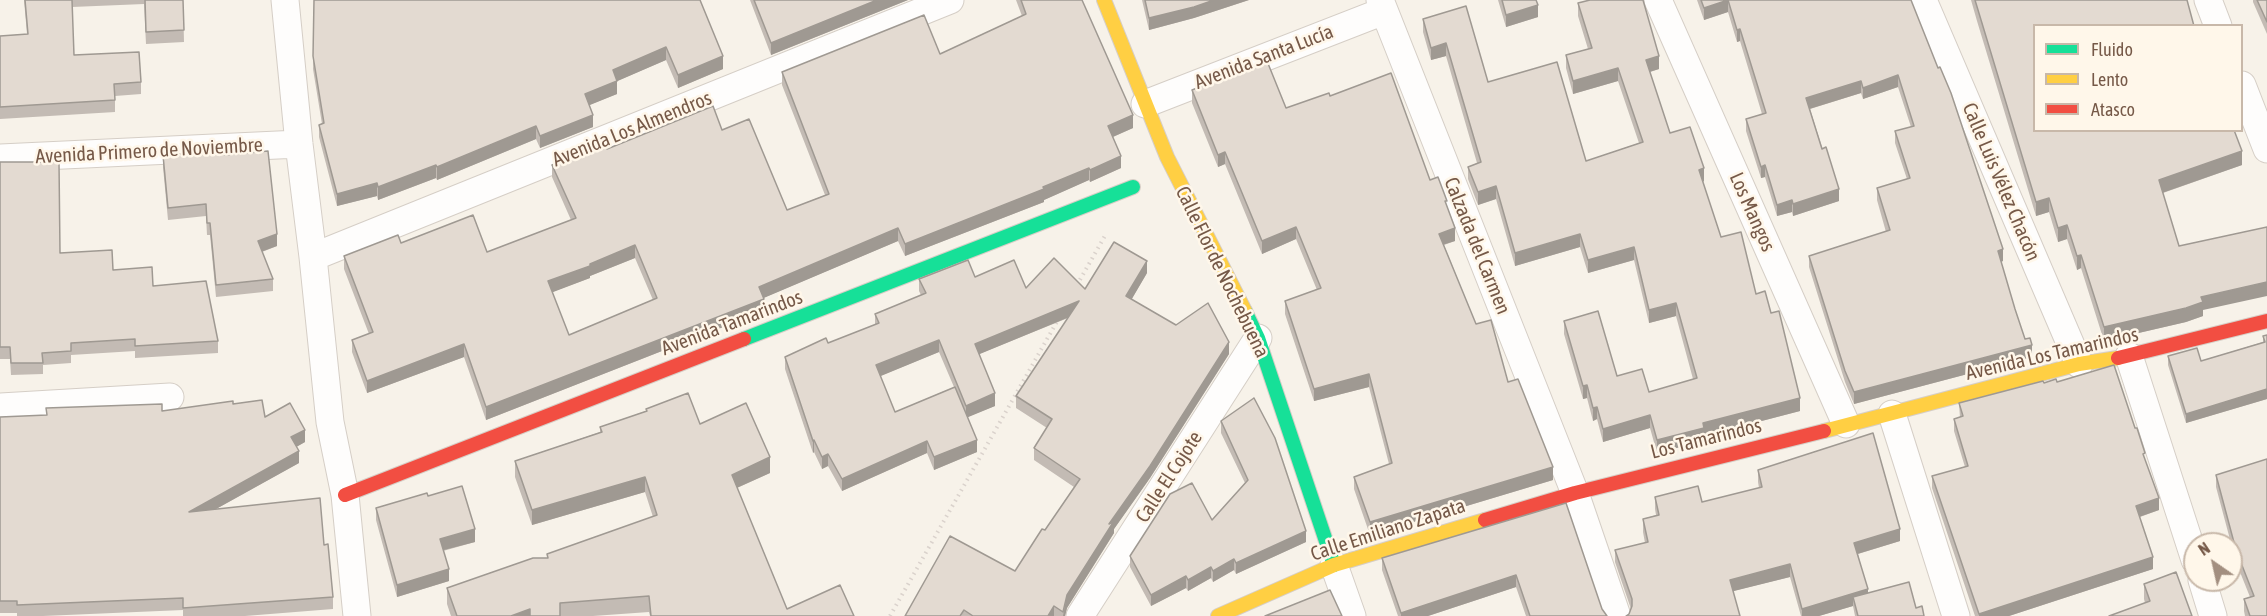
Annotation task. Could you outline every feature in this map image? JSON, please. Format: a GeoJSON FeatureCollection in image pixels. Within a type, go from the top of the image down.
{"type":"FeatureCollection","features":[{"type":"Feature","properties":{"kind":"street"},"geometry":{"type":"LineString","coordinates":[[285,0],[298,144],[313,257],[330,422],[345,495],[357,616]]}},
{"type":"Feature","properties":{"kind":"street","name":"Avenida Los Almendros"},"geometry":{"type":"LineString","coordinates":[[313,257],[950,0]]}},
{"type":"Feature","properties":{"kind":"street","name":"Calle Flor de Nochebuena"},"geometry":{"type":"LineString","coordinates":[[1104,0],[1167,157],[1258,338],[1352,616]]}},
{"type":"Feature","properties":{"kind":"street","name":"Los Mangos"},"geometry":{"type":"LineString","coordinates":[[1658,0],[1846,424]]}},
{"type":"Feature","properties":{"kind":"street","name":"Calle Luis Vélez Chacón"},"geometry":{"type":"LineString","coordinates":[[1923,0],[2079,364]]}},
{"type":"Feature","properties":{"kind":"street"},"geometry":{"type":"LineString","coordinates":[[2208,0],[2217,24]]}},
{"type":"Feature","properties":{"kind":"street","name":"Avenida Santa Lucía"},"geometry":{"type":"LineString","coordinates":[[1145,104],[1382,5]]}},
{"type":"Feature","properties":{"kind":"street","name":"Calzada del Carmen"},"geometry":{"type":"LineString","coordinates":[[1382,5],[1575,493],[1617,616]]}},
{"type":"Feature","properties":{"kind":"street"},"geometry":{"type":"LineString","coordinates":[[2243,90],[2267,148]]}},
{"type":"Feature","properties":{"kind":"street","name":"Avenida Primero de Noviembre"},"geometry":{"type":"LineString","coordinates":[[0,158],[298,144]]}},
{"type":"Feature","properties":{"kind":"street","name":"Avenida Tamarindos"},"geometry":{"type":"LineString","coordinates":[[345,495],[1133,187]]}},
{"type":"Feature","properties":{"kind":"street","name":"Avenida Los Tamarindos"},"geometry":{"type":"LineString","coordinates":[[1846,424],[2079,364],[2129,356],[2267,321]]}},
{"type":"Feature","properties":{"kind":"street","name":"Calle El Cojote"},"geometry":{"type":"LineString","coordinates":[[1080,616],[1258,338]]}},
{"type":"Feature","properties":{"kind":"street"},"geometry":{"type":"LineString","coordinates":[[2129,356],[2186,532]]}},
{"type":"Feature","properties":{"kind":"street"},"geometry":{"type":"LineString","coordinates":[[0,407],[170,397]]}},
{"type":"Feature","properties":{"kind":"street"},"geometry":{"type":"LineString","coordinates":[[1892,414],[1956,616]]}},
{"type":"Feature","properties":{"kind":"street","name":"Los Tamarindos"},"geometry":{"type":"LineString","coordinates":[[1575,493],[1846,424]]}},
{"type":"Feature","properties":{"kind":"street","name":"Calle Emiliano Zapata"},"geometry":{"type":"LineString","coordinates":[[1218,616],[1334,565],[1575,493]]}},
{"type":"Feature","properties":{"kind":"street"},"geometry":{"type":"LineString","coordinates":[[2206,592],[2213,616]]}},
{"type":"Feature","properties":{"kind":"path"},"geometry":{"type":"LineString","coordinates":[[1075,289],[1110,228]]}},
{"type":"Feature","properties":{"kind":"path"},"geometry":{"type":"LineString","coordinates":[[890,616],[1064,310]]}},
{"type":"Feature","properties":{"kind":"building"},"geometry":{"type":"Polygon","coordinates":[[[25,0],[72,0],[74,55],[139,52],[141,82],[114,84],[115,100],[0,107],[0,36],[28,34],[25,0]]]}},
{"type":"Feature","properties":{"kind":"building"},"geometry":{"type":"Polygon","coordinates":[[[145,0],[183,0],[184,30],[146,32],[145,0]]]}},
{"type":"Feature","properties":{"kind":"building"},"geometry":{"type":"Polygon","coordinates":[[[314,0],[700,0],[723,56],[678,75],[666,47],[613,70],[617,81],[585,94],[593,115],[540,136],[536,126],[437,167],[436,165],[378,187],[377,183],[337,194],[319,125],[324,123],[313,56],[314,0]]]}},
{"type":"Feature","properties":{"kind":"building"},"geometry":{"type":"Polygon","coordinates":[[[754,0],[877,0],[771,43],[754,0]]]}},
{"type":"Feature","properties":{"kind":"building"},"geometry":{"type":"Polygon","coordinates":[[[1021,0],[1082,0],[1133,115],[1108,126],[1121,156],[905,244],[898,228],[759,287],[764,299],[486,407],[464,344],[367,381],[352,340],[373,332],[344,256],[398,235],[401,243],[473,215],[487,252],[576,218],[552,165],[605,144],[607,149],[713,106],[722,130],[749,119],[787,210],[829,194],[782,72],[924,15],[940,54],[1026,14],[1021,0]],[[635,245],[590,264],[590,266],[548,281],[569,335],[657,298],[635,245]]]}},
{"type":"Feature","properties":{"kind":"building"},"geometry":{"type":"Polygon","coordinates":[[[1145,0],[1214,0],[1149,18],[1145,0]]]}},
{"type":"Feature","properties":{"kind":"building"},"geometry":{"type":"Polygon","coordinates":[[[1502,0],[1536,0],[1538,5],[1506,15],[1502,0]]]}},
{"type":"Feature","properties":{"kind":"building"},"geometry":{"type":"Polygon","coordinates":[[[1590,0],[1643,0],[1659,56],[1646,60],[1670,133],[1690,127],[1704,168],[1699,170],[1721,237],[1741,232],[1756,294],[1765,291],[1771,313],[1779,311],[1800,398],[1703,423],[1704,428],[1657,440],[1650,415],[1603,429],[1597,407],[1593,408],[1587,385],[1583,386],[1564,321],[1598,311],[1617,376],[1642,369],[1649,392],[1697,378],[1676,303],[1649,310],[1634,247],[1588,260],[1580,234],[1515,253],[1496,186],[1478,192],[1468,167],[1481,162],[1446,43],[1431,48],[1423,19],[1466,6],[1488,82],[1557,62],[1586,161],[1643,142],[1618,68],[1573,81],[1566,55],[1592,48],[1578,3],[1590,0]]]}},
{"type":"Feature","properties":{"kind":"building"},"geometry":{"type":"Polygon","coordinates":[[[1701,0],[1728,0],[1704,8],[1701,0]]]}},
{"type":"Feature","properties":{"kind":"building"},"geometry":{"type":"Polygon","coordinates":[[[1728,0],[1911,0],[1938,68],[1940,67],[1951,93],[2003,249],[1998,251],[2015,309],[2025,339],[2030,338],[2032,345],[1854,392],[1845,371],[1809,256],[1890,230],[1877,188],[1910,178],[1895,131],[1914,126],[1898,75],[1863,88],[1861,81],[1806,98],[1822,149],[1826,147],[1839,189],[1793,204],[1792,200],[1777,205],[1765,165],[1761,167],[1746,119],[1766,113],[1740,29],[1737,30],[1728,0]]]}},
{"type":"Feature","properties":{"kind":"building"},"geometry":{"type":"Polygon","coordinates":[[[1975,0],[2187,0],[2193,24],[2033,24],[2033,132],[2235,132],[2242,151],[2159,180],[2179,246],[2267,227],[2267,282],[2201,297],[2203,302],[2186,308],[2104,327],[2081,255],[2077,256],[2067,225],[2058,228],[2049,198],[2036,202],[1975,0]]]}},
{"type":"Feature","properties":{"kind":"building"},"geometry":{"type":"Polygon","coordinates":[[[2257,0],[2267,0],[2267,22],[2257,0]]]}},
{"type":"Feature","properties":{"kind":"building"},"geometry":{"type":"Polygon","coordinates":[[[1267,61],[1286,108],[1329,93],[1330,96],[1391,73],[1430,180],[1438,177],[1447,201],[1445,201],[1455,228],[1439,234],[1476,324],[1491,320],[1508,382],[1518,379],[1553,467],[1370,522],[1354,477],[1392,463],[1369,374],[1314,389],[1285,301],[1321,288],[1296,227],[1262,241],[1225,152],[1218,155],[1192,90],[1267,61]]]}},
{"type":"Feature","properties":{"kind":"building"},"geometry":{"type":"Polygon","coordinates":[[[225,151],[225,155],[268,151],[277,234],[258,241],[273,279],[216,285],[206,204],[168,208],[163,155],[225,151]]]}},
{"type":"Feature","properties":{"kind":"building"},"geometry":{"type":"Polygon","coordinates":[[[0,162],[59,162],[60,253],[112,250],[113,270],[152,267],[153,286],[206,281],[218,341],[135,346],[135,339],[71,343],[71,351],[42,353],[43,363],[11,363],[10,347],[0,347],[0,162]]]}},
{"type":"Feature","properties":{"kind":"building"},"geometry":{"type":"Polygon","coordinates":[[[1114,242],[1147,261],[1126,296],[1176,325],[1208,303],[1229,342],[1150,466],[1109,524],[1114,521],[1067,595],[1063,612],[1054,606],[1048,616],[973,616],[964,610],[960,616],[905,616],[950,536],[1015,571],[1042,529],[1045,530],[1080,479],[1034,448],[1052,419],[1016,396],[1079,301],[975,344],[995,393],[966,406],[939,340],[876,365],[895,412],[955,387],[977,440],[934,457],[927,441],[842,479],[828,454],[822,457],[813,441],[785,357],[826,338],[828,343],[879,323],[875,314],[926,293],[919,279],[968,260],[975,277],[1014,260],[1026,288],[1054,258],[1085,289],[1114,242]]]}},
{"type":"Feature","properties":{"kind":"building"},"geometry":{"type":"Polygon","coordinates":[[[2267,335],[2267,389],[2186,414],[2168,356],[2197,348],[2201,361],[2265,342],[2263,336],[2267,335]]]}},
{"type":"Feature","properties":{"kind":"building"},"geometry":{"type":"Polygon","coordinates":[[[2114,365],[2159,498],[2136,506],[2153,557],[1979,614],[1932,476],[1968,466],[1954,419],[1963,416],[1959,403],[2043,381],[2044,383],[2056,379],[2057,382],[2114,365]]]}},
{"type":"Feature","properties":{"kind":"building"},"geometry":{"type":"Polygon","coordinates":[[[688,393],[700,424],[746,403],[770,457],[732,475],[787,609],[840,585],[854,616],[651,616],[649,596],[560,603],[560,616],[530,616],[530,609],[511,616],[457,616],[447,588],[533,558],[548,558],[547,554],[657,515],[645,477],[532,510],[515,461],[602,432],[600,427],[647,411],[646,409],[688,393]]]}},
{"type":"Feature","properties":{"kind":"building"},"geometry":{"type":"Polygon","coordinates":[[[1254,398],[1275,438],[1306,531],[1236,563],[1234,559],[1213,571],[1211,567],[1188,580],[1186,576],[1151,595],[1130,556],[1170,494],[1192,483],[1212,520],[1248,480],[1221,421],[1254,398]]]}},
{"type":"Feature","properties":{"kind":"building"},"geometry":{"type":"Polygon","coordinates":[[[262,400],[265,417],[290,403],[305,430],[291,437],[299,451],[189,512],[320,498],[324,545],[328,544],[333,597],[183,608],[183,598],[17,605],[17,601],[0,601],[0,417],[47,415],[46,408],[162,404],[162,411],[233,401],[233,404],[262,400]]]}},
{"type":"Feature","properties":{"kind":"building"},"geometry":{"type":"Polygon","coordinates":[[[1873,433],[1900,529],[1854,543],[1868,589],[1802,609],[1790,564],[1730,580],[1740,616],[1626,616],[1632,606],[1632,599],[1615,550],[1648,542],[1643,519],[1659,515],[1655,497],[1698,486],[1702,502],[1762,487],[1758,470],[1873,433]]]}},
{"type":"Feature","properties":{"kind":"building"},"geometry":{"type":"Polygon","coordinates":[[[2267,459],[2267,616],[2250,616],[2244,599],[2254,596],[2243,568],[2243,532],[2231,532],[2216,475],[2267,459]]]}},
{"type":"Feature","properties":{"kind":"building"},"geometry":{"type":"Polygon","coordinates":[[[462,486],[475,529],[440,539],[449,569],[397,585],[376,508],[427,493],[428,496],[462,486]]]}},
{"type":"Feature","properties":{"kind":"building"},"geometry":{"type":"Polygon","coordinates":[[[1566,503],[1602,609],[1607,616],[1530,616],[1516,575],[1401,613],[1382,558],[1566,503]]]}},
{"type":"Feature","properties":{"kind":"building"},"geometry":{"type":"Polygon","coordinates":[[[2176,572],[2192,616],[2109,616],[2150,601],[2144,584],[2176,572]]]}},
{"type":"Feature","properties":{"kind":"building"},"geometry":{"type":"Polygon","coordinates":[[[1909,582],[1916,608],[1922,606],[1924,616],[1858,616],[1853,597],[1909,582]]]}},
{"type":"Feature","properties":{"kind":"building"},"geometry":{"type":"Polygon","coordinates":[[[1330,590],[1342,616],[1265,616],[1330,590]]]}},
{"type":"Feature","properties":{"kind":"traffic: fast"},"geometry":{"type":"LineString","coordinates":[[744,339],[1133,187]]}},
{"type":"Feature","properties":{"kind":"traffic: fast"},"geometry":{"type":"LineString","coordinates":[[1245,311],[1258,338],[1334,565]]}},
{"type":"Feature","properties":{"kind":"traffic: slow"},"geometry":{"type":"LineString","coordinates":[[1104,0],[1167,157],[1245,311]]}},
{"type":"Feature","properties":{"kind":"traffic: slow"},"geometry":{"type":"LineString","coordinates":[[1824,431],[2079,364],[2118,358]]}},
{"type":"Feature","properties":{"kind":"traffic: slow"},"geometry":{"type":"LineString","coordinates":[[1218,616],[1334,565],[1485,520]]}},
{"type":"Feature","properties":{"kind":"traffic: jam"},"geometry":{"type":"LineString","coordinates":[[2118,358],[2267,321]]}},
{"type":"Feature","properties":{"kind":"traffic: jam"},"geometry":{"type":"LineString","coordinates":[[345,495],[744,339]]}},
{"type":"Feature","properties":{"kind":"traffic: jam"},"geometry":{"type":"LineString","coordinates":[[1485,520],[1575,493],[1824,431]]}}]}
